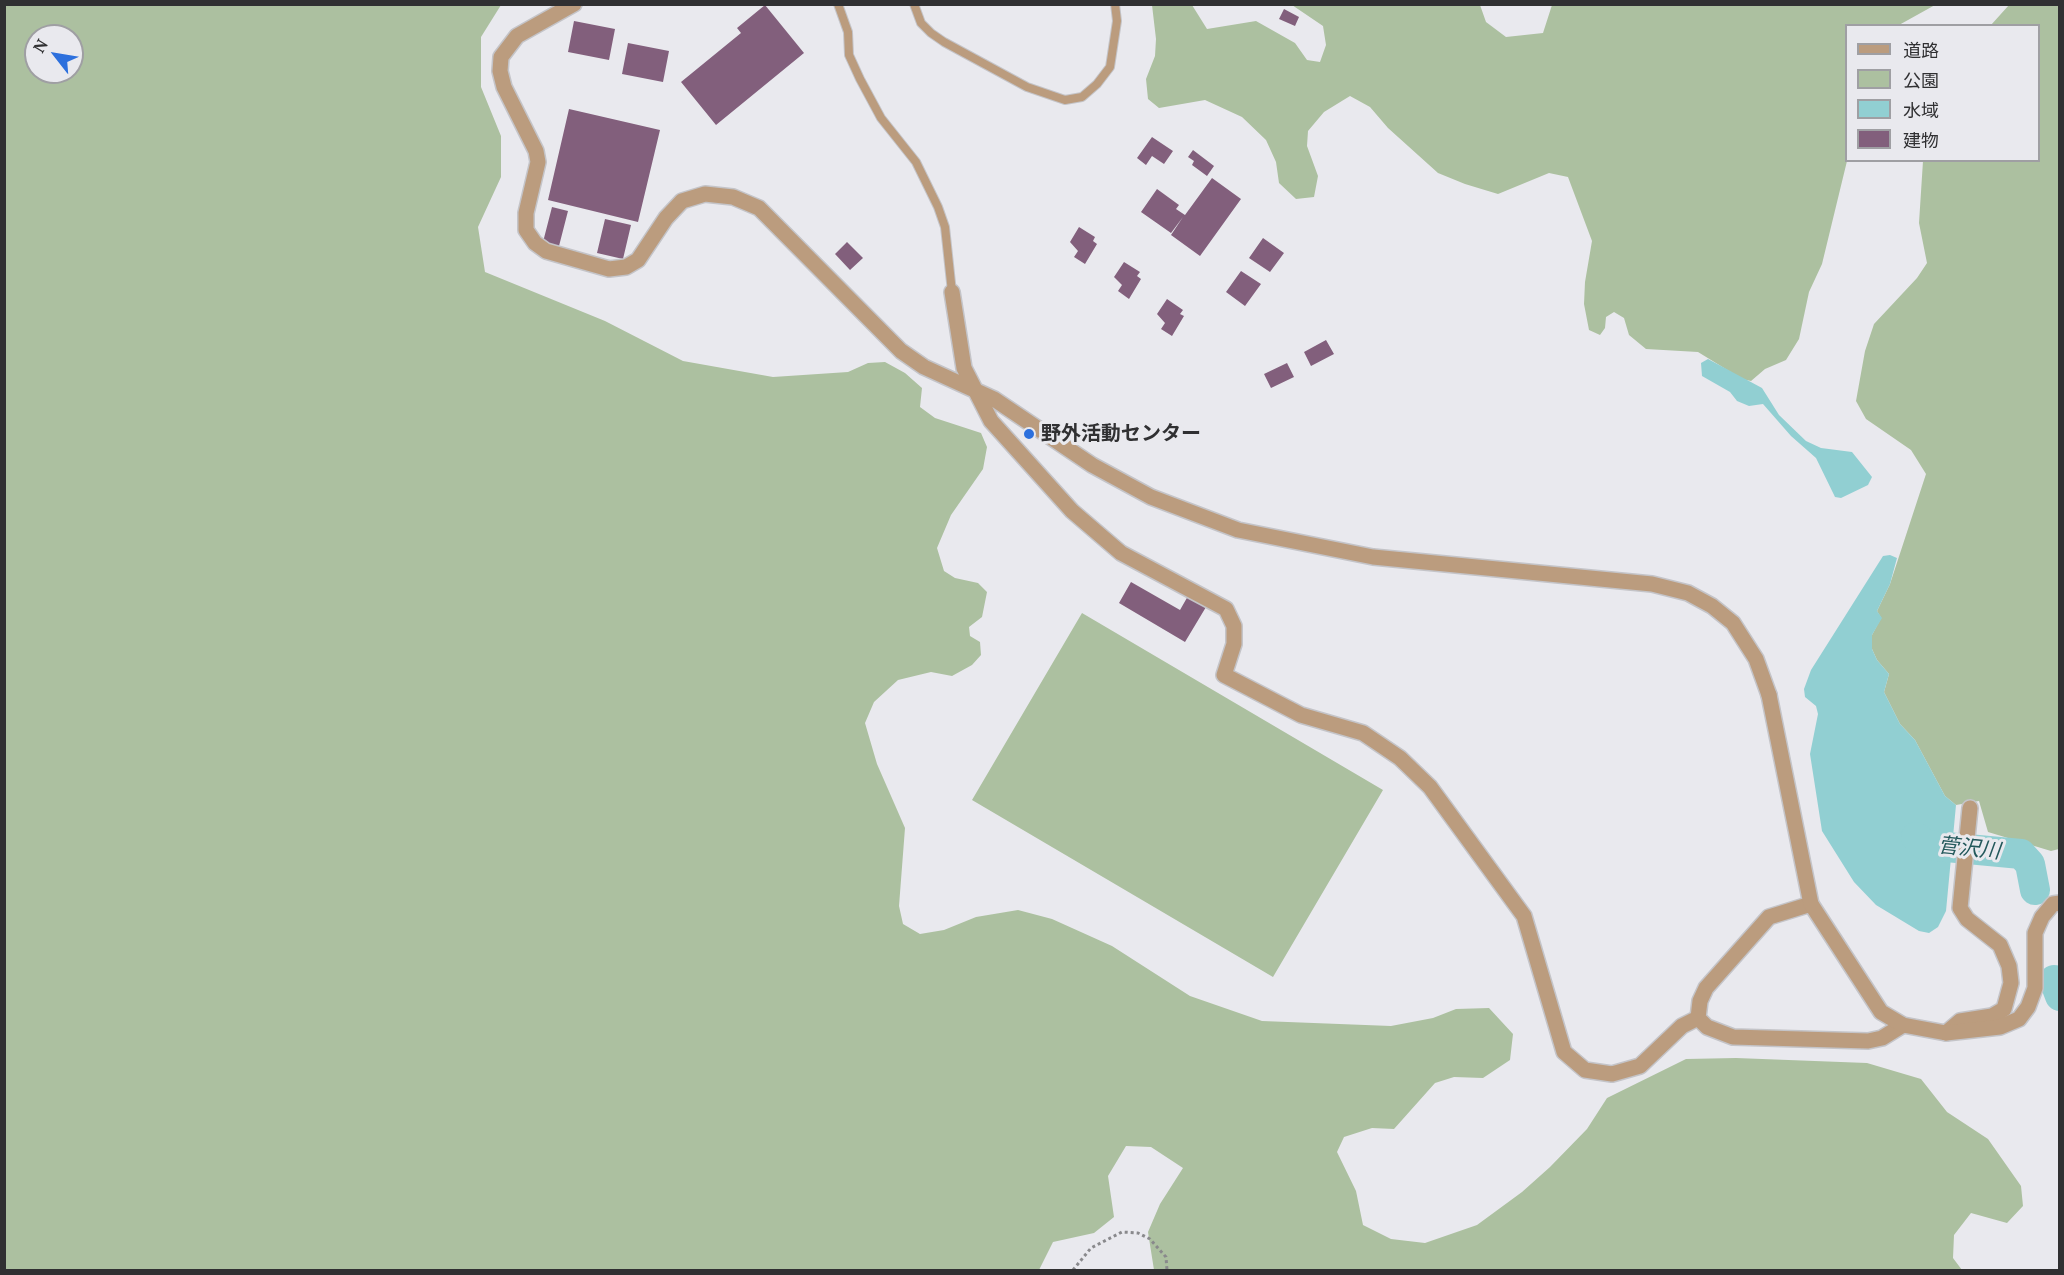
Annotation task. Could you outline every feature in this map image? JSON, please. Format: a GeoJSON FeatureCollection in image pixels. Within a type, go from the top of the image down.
{"type":"FeatureCollection","features":[{"type":"Feature","properties":{"kind":"street"},"geometry":{"type":"LineString","coordinates":[[574,4],[517,36],[501,57],[500,71],[504,87],[536,151],[538,162],[526,213],[526,230],[535,243],[546,251],[609,269],[626,267],[638,260],[666,218],[682,201],[705,194],[734,197],[759,208],[767,215],[901,351],[924,368],[994,399],[1092,465],[1150,497],[1238,530],[1373,557],[1652,584],[1688,593],[1712,606],[1733,623],[1756,659],[1769,695],[1811,904],[1881,1012],[1903,1025],[1946,1033],[2000,1027],[2019,1019],[2028,1007],[2035,988],[2035,933],[2042,917],[2053,904],[2060,903]]}},
{"type":"Feature","properties":{"kind":"street"},"geometry":{"type":"LineString","coordinates":[[951,292],[964,368],[991,421],[1072,511],[1121,553],[1226,609],[1234,626],[1234,644],[1224,675],[1301,715],[1362,733],[1400,758],[1431,787],[1524,916],[1564,1052],[1586,1070],[1612,1074],[1640,1066],[1682,1026],[1698,1018]]}},
{"type":"Feature","properties":{"kind":"street"},"geometry":{"type":"LineString","coordinates":[[1946,1033],[1960,1021],[1992,1016],[2004,1009],[2011,983],[2009,966],[2000,945],[1968,919],[1960,908],[1970,808]]}},
{"type":"Feature","properties":{"kind":"street"},"geometry":{"type":"LineString","coordinates":[[1698,1018],[1700,1001],[1706,988],[1769,917],[1811,904]]}},
{"type":"Feature","properties":{"kind":"street"},"geometry":{"type":"LineString","coordinates":[[1698,1018],[1707,1027],[1733,1037],[1868,1041],[1882,1038],[1903,1025]]}},
{"type":"Feature","properties":{"kind":"lane"},"geometry":{"type":"LineString","coordinates":[[838,4],[848,32],[849,55],[860,79],[881,118],[916,162],[938,207],[945,227],[951,292]]}},
{"type":"Feature","properties":{"kind":"lane"},"geometry":{"type":"LineString","coordinates":[[914,4],[921,23],[944,42],[1027,87],[1065,100],[1082,97],[1097,84],[1110,67],[1117,21],[1114,4]]}},
{"type":"Feature","properties":{"kind":"path"},"geometry":{"type":"LineString","coordinates":[[1073,1270],[1091,1248],[1122,1232],[1138,1233],[1158,1246],[1166,1257],[1167,1270]]}},
{"type":"Feature","properties":{"kind":"green space"},"geometry":{"type":"Polygon","coordinates":[[[5,4],[501,5],[481,37],[481,87],[501,136],[501,177],[478,227],[485,272],[605,321],[683,361],[773,377],[848,372],[868,363],[885,362],[905,373],[922,388],[920,407],[935,418],[981,433],[987,447],[983,469],[951,515],[937,548],[944,571],[955,578],[978,583],[987,592],[982,617],[969,627],[970,636],[980,642],[981,655],[972,665],[952,676],[931,672],[898,680],[874,702],[865,723],[877,764],[905,828],[899,906],[903,924],[920,934],[944,930],[976,917],[1018,910],[1052,919],[1112,946],[1190,996],[1262,1021],[1391,1026],[1433,1018],[1456,1009],[1489,1008],[1513,1034],[1510,1060],[1483,1078],[1454,1077],[1435,1083],[1394,1129],[1372,1128],[1344,1137],[1337,1152],[1356,1191],[1363,1225],[1391,1239],[1425,1243],[1477,1225],[1522,1192],[1550,1167],[1587,1129],[1607,1098],[1686,1059],[1736,1058],[1867,1063],[1921,1079],[1947,1112],[1988,1139],[2021,1186],[2023,1206],[2007,1223],[1971,1213],[1954,1235],[1953,1258],[1962,1270],[1154,1270],[1148,1232],[1160,1204],[1183,1168],[1151,1147],[1126,1146],[1108,1176],[1114,1217],[1094,1233],[1053,1242],[1039,1270],[5,1270],[5,4]]]}},
{"type":"Feature","properties":{"kind":"green space"},"geometry":{"type":"Polygon","coordinates":[[[1152,5],[1192,5],[1207,29],[1256,21],[1295,43],[1307,60],[1320,62],[1326,45],[1323,26],[1292,5],[1480,5],[1486,22],[1506,37],[1543,33],[1552,5],[1935,5],[1901,24],[1845,24],[1847,162],[1822,264],[1809,292],[1799,339],[1786,360],[1765,369],[1751,381],[1742,379],[1698,352],[1646,349],[1629,335],[1624,318],[1614,312],[1606,317],[1605,328],[1600,335],[1589,330],[1584,304],[1592,241],[1568,177],[1549,173],[1498,194],[1465,184],[1438,173],[1388,128],[1370,107],[1350,96],[1324,112],[1308,131],[1307,146],[1318,176],[1314,197],[1296,199],[1279,183],[1276,162],[1266,140],[1242,117],[1205,100],[1159,108],[1148,99],[1146,79],[1155,56],[1156,39],[1152,5]]]}},
{"type":"Feature","properties":{"kind":"green space"},"geometry":{"type":"Polygon","coordinates":[[[2009,5],[2059,5],[2059,849],[2051,851],[1988,832],[1979,801],[1956,805],[1945,796],[1915,740],[1900,724],[1884,692],[1889,674],[1877,660],[1872,649],[1872,635],[1881,618],[1877,611],[1890,584],[1926,474],[1911,450],[1866,419],[1856,401],[1865,351],[1874,324],[1917,278],[1927,263],[1919,223],[1923,162],[2040,162],[2040,24],[1992,24],[2009,5]]]}},
{"type":"Feature","properties":{"kind":"green space"},"geometry":{"type":"Polygon","coordinates":[[[1082,613],[1383,790],[1273,977],[972,800],[1082,613]]]}},
{"type":"Feature","properties":{"kind":"water"},"geometry":{"type":"Polygon","coordinates":[[[1708,359],[1762,388],[1779,415],[1806,441],[1821,448],[1852,452],[1872,477],[1868,485],[1841,498],[1835,497],[1816,458],[1791,436],[1763,404],[1749,406],[1737,401],[1730,392],[1702,376],[1701,363],[1708,359]]]}},
{"type":"Feature","properties":{"kind":"water"},"geometry":{"type":"Polygon","coordinates":[[[1890,555],[1897,558],[1890,584],[1877,611],[1882,618],[1872,635],[1872,649],[1877,660],[1889,674],[1884,692],[1900,724],[1915,740],[1945,796],[1956,805],[1946,911],[1938,927],[1929,933],[1919,931],[1876,905],[1854,882],[1822,831],[1810,754],[1818,714],[1816,706],[1805,697],[1804,689],[1811,670],[1883,556],[1890,555]]]}},
{"type":"Feature","properties":{"kind":"building"},"geometry":{"type":"Polygon","coordinates":[[[765,5],[804,53],[716,125],[681,82],[741,33],[737,28],[765,5]]]}},
{"type":"Feature","properties":{"kind":"building"},"geometry":{"type":"Polygon","coordinates":[[[1284,9],[1299,17],[1295,26],[1279,19],[1284,9]]]}},
{"type":"Feature","properties":{"kind":"building"},"geometry":{"type":"Polygon","coordinates":[[[574,21],[615,29],[609,60],[568,52],[574,21]]]}},
{"type":"Feature","properties":{"kind":"building"},"geometry":{"type":"Polygon","coordinates":[[[628,43],[669,51],[663,82],[622,74],[628,43]]]}},
{"type":"Feature","properties":{"kind":"building"},"geometry":{"type":"Polygon","coordinates":[[[569,109],[660,130],[638,222],[548,200],[569,109]]]}},
{"type":"Feature","properties":{"kind":"building"},"geometry":{"type":"Polygon","coordinates":[[[1152,137],[1173,151],[1164,164],[1152,156],[1146,165],[1137,158],[1152,137]]]}},
{"type":"Feature","properties":{"kind":"building"},"geometry":{"type":"Polygon","coordinates":[[[1193,150],[1214,166],[1207,176],[1192,165],[1194,161],[1188,157],[1193,150]]]}},
{"type":"Feature","properties":{"kind":"building"},"geometry":{"type":"Polygon","coordinates":[[[1212,178],[1241,199],[1200,256],[1171,235],[1183,217],[1171,233],[1141,212],[1157,189],[1179,205],[1176,209],[1185,215],[1212,178]]]}},
{"type":"Feature","properties":{"kind":"building"},"geometry":{"type":"Polygon","coordinates":[[[552,207],[568,211],[559,246],[543,242],[552,207]]]}},
{"type":"Feature","properties":{"kind":"building"},"geometry":{"type":"Polygon","coordinates":[[[605,219],[631,225],[623,259],[597,253],[605,219]]]}},
{"type":"Feature","properties":{"kind":"building"},"geometry":{"type":"Polygon","coordinates":[[[1079,227],[1095,237],[1093,241],[1097,244],[1085,264],[1074,257],[1078,251],[1070,242],[1079,227]]]}},
{"type":"Feature","properties":{"kind":"building"},"geometry":{"type":"Polygon","coordinates":[[[1263,238],[1284,253],[1270,272],[1249,258],[1263,238]]]}},
{"type":"Feature","properties":{"kind":"building"},"geometry":{"type":"Polygon","coordinates":[[[847,242],[863,258],[850,270],[835,254],[847,242]]]}},
{"type":"Feature","properties":{"kind":"building"},"geometry":{"type":"Polygon","coordinates":[[[1124,262],[1140,272],[1137,276],[1141,279],[1129,299],[1118,291],[1122,285],[1114,277],[1124,262]]]}},
{"type":"Feature","properties":{"kind":"building"},"geometry":{"type":"Polygon","coordinates":[[[1241,271],[1261,284],[1245,306],[1226,292],[1241,271]]]}},
{"type":"Feature","properties":{"kind":"building"},"geometry":{"type":"Polygon","coordinates":[[[1167,299],[1183,310],[1180,314],[1184,316],[1172,336],[1161,329],[1165,323],[1157,314],[1167,299]]]}},
{"type":"Feature","properties":{"kind":"building"},"geometry":{"type":"Polygon","coordinates":[[[1326,340],[1334,354],[1311,366],[1304,352],[1326,340]]]}},
{"type":"Feature","properties":{"kind":"building"},"geometry":{"type":"Polygon","coordinates":[[[1287,363],[1294,377],[1271,388],[1264,374],[1287,363]]]}},
{"type":"Feature","properties":{"kind":"building"},"geometry":{"type":"Polygon","coordinates":[[[1131,582],[1180,610],[1188,596],[1206,607],[1185,642],[1119,603],[1131,582]]]}},
{"type":"Feature","properties":{"kind":"waterway","name":"菅沢川"},"geometry":{"type":"LineString","coordinates":[[1916,837],[1925,845],[2021,854],[2030,864],[2035,890]]}},
{"type":"Feature","properties":{"kind":"waterway","name":"菅沢川"},"geometry":{"type":"LineString","coordinates":[[2054,980],[2060,996]]}},
{"type":"Feature","properties":{"kind":"place","name":"野外活動センター"},"geometry":{"type":"Point","coordinates":[1029,434]}}]}
